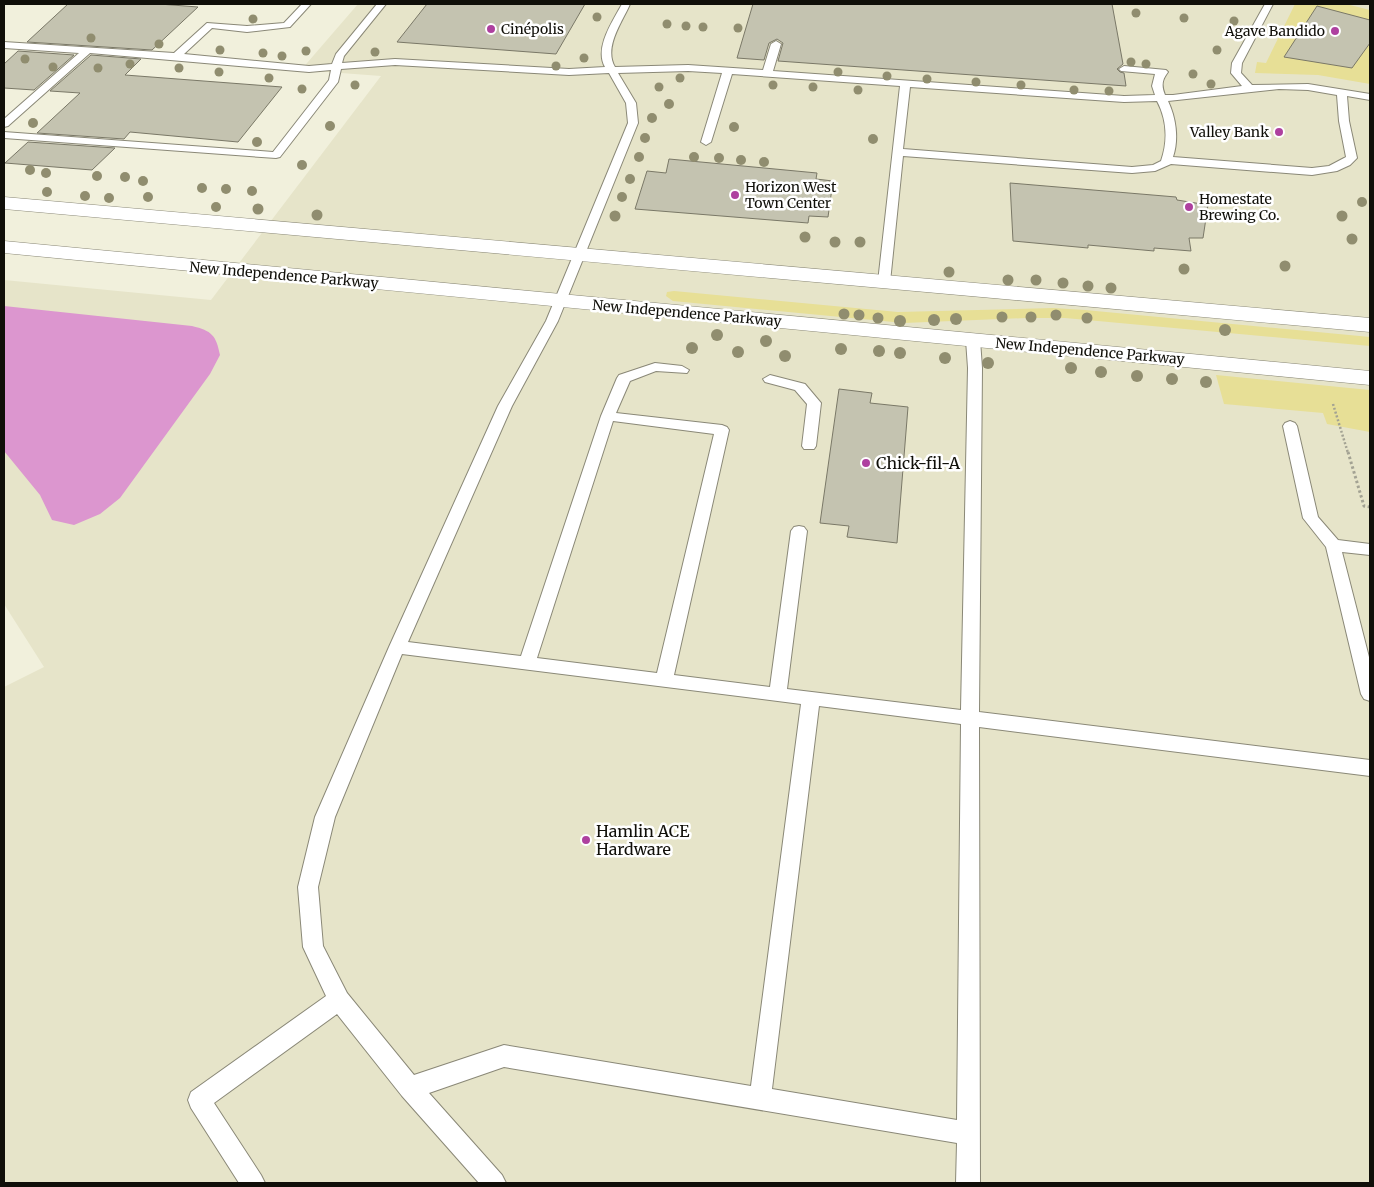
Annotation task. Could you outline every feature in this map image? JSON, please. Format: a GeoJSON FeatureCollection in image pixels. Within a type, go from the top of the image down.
{"type":"FeatureCollection","features":[{"type":"Feature","properties":{"kind":"street"},"geometry":{"type":"LineString","coordinates":[[4,204],[1370,326]]}},
{"type":"Feature","properties":{"kind":"street","name":"New Independence Parkway"},"geometry":{"type":"LineString","coordinates":[[4,247],[1370,378]]}},
{"type":"Feature","properties":{"kind":"lane"},"geometry":{"type":"LineString","coordinates":[[177,56],[210,25],[247,29],[287,25],[306,4]]}},
{"type":"Feature","properties":{"kind":"lane"},"geometry":{"type":"LineString","coordinates":[[4,135],[276,155],[334,80],[339,56],[382,4]]}},
{"type":"Feature","properties":{"kind":"lane"},"geometry":{"type":"LineString","coordinates":[[494,1183],[410,1088],[339,1000],[313,947],[308,887],[325,816],[397,647],[505,406],[552,321],[633,123],[631,103],[606,62],[607,44],[626,4]]}},
{"type":"Feature","properties":{"kind":"lane"},"geometry":{"type":"LineString","coordinates":[[1249,88],[1236,73],[1238,64],[1269,4]]}},
{"type":"Feature","properties":{"kind":"lane"},"geometry":{"type":"LineString","coordinates":[[767,74],[776,44]]}},
{"type":"Feature","properties":{"kind":"lane"},"geometry":{"type":"LineString","coordinates":[[4,45],[177,56],[294,69],[395,62],[550,72],[656,68],[728,71],[1102,98],[1160,98],[1249,88],[1293,87],[1370,97]]}},
{"type":"Feature","properties":{"kind":"lane"},"geometry":{"type":"LineString","coordinates":[[4,124],[88,50]]}},
{"type":"Feature","properties":{"kind":"lane"},"geometry":{"type":"LineString","coordinates":[[898,152],[1132,170],[1155,168],[1166,163],[1171,145],[1167,111],[1160,98],[1156,80],[1163,72],[1124,69]]}},
{"type":"Feature","properties":{"kind":"lane"},"geometry":{"type":"LineString","coordinates":[[706,142],[728,71]]}},
{"type":"Feature","properties":{"kind":"lane"},"geometry":{"type":"LineString","coordinates":[[884,282],[905,84]]}},
{"type":"Feature","properties":{"kind":"lane"},"geometry":{"type":"LineString","coordinates":[[1167,160],[1315,172],[1336,169],[1352,158],[1344,121],[1342,92]]}},
{"type":"Feature","properties":{"kind":"lane"},"geometry":{"type":"LineString","coordinates":[[968,1183],[970,718],[975,368],[973,340]]}},
{"type":"Feature","properties":{"kind":"lane"},"geometry":{"type":"LineString","coordinates":[[527,663],[608,416],[624,378],[655,367],[682,370]]}},
{"type":"Feature","properties":{"kind":"lane"},"geometry":{"type":"LineString","coordinates":[[770,379],[800,387],[814,403],[809,446]]}},
{"type":"Feature","properties":{"kind":"lane"},"geometry":{"type":"LineString","coordinates":[[608,416],[722,430],[664,680]]}},
{"type":"Feature","properties":{"kind":"lane"},"geometry":{"type":"LineString","coordinates":[[1290,426],[1311,518],[1333,545],[1370,694]]}},
{"type":"Feature","properties":{"kind":"lane"},"geometry":{"type":"LineString","coordinates":[[778,694],[799,531]]}},
{"type":"Feature","properties":{"kind":"lane"},"geometry":{"type":"LineString","coordinates":[[1333,545],[1370,549]]}},
{"type":"Feature","properties":{"kind":"lane"},"geometry":{"type":"LineString","coordinates":[[397,647],[1370,768]]}},
{"type":"Feature","properties":{"kind":"lane"},"geometry":{"type":"LineString","coordinates":[[760,1098],[810,698]]}},
{"type":"Feature","properties":{"kind":"lane"},"geometry":{"type":"LineString","coordinates":[[253,1183],[199,1100],[339,1000]]}},
{"type":"Feature","properties":{"kind":"lane"},"geometry":{"type":"LineString","coordinates":[[410,1088],[504,1056],[968,1133]]}},
{"type":"Feature","properties":{"kind":"path"},"geometry":{"type":"LineString","coordinates":[[1333,403],[1364,506],[1370,507]]}},
{"type":"Feature","properties":{"kind":"shaded area"},"geometry":{"type":"Polygon","coordinates":[[[358,4],[1370,4],[1370,1183],[4,1183],[4,687],[44,667],[4,604],[4,280],[211,300],[381,76],[301,70],[358,4]]]}},
{"type":"Feature","properties":{"kind":"shaded area"},"geometry":{"type":"Polygon","coordinates":[[[1295,4],[1346,4],[1370,10],[1370,84],[1318,75],[1255,73],[1257,62],[1266,63],[1295,4]]]}},
{"type":"Feature","properties":{"kind":"shaded area"},"geometry":{"type":"Polygon","coordinates":[[[674,291],[898,312],[1053,308],[1085,310],[1370,337],[1370,346],[1065,318],[904,323],[673,301],[666,296],[667,292],[674,291]]]}},
{"type":"Feature","properties":{"kind":"shaded area"},"geometry":{"type":"Polygon","coordinates":[[[4,306],[192,326],[209,332],[217,343],[220,355],[210,374],[120,498],[100,514],[74,525],[52,520],[40,495],[4,451],[4,306]]]}},
{"type":"Feature","properties":{"kind":"shaded area"},"geometry":{"type":"Polygon","coordinates":[[[1216,375],[1370,390],[1370,432],[1327,424],[1323,413],[1224,404],[1216,375]]]}},
{"type":"Feature","properties":{"kind":"building"},"geometry":{"type":"Polygon","coordinates":[[[68,4],[159,4],[198,7],[152,50],[27,42],[68,4]]]}},
{"type":"Feature","properties":{"kind":"building","name":"Cinépolis"},"geometry":{"type":"Polygon","coordinates":[[[427,4],[585,4],[556,54],[397,42],[427,4]]]}},
{"type":"Feature","properties":{"kind":"building"},"geometry":{"type":"Polygon","coordinates":[[[753,4],[1112,4],[1123,64],[1117,69],[1124,73],[1126,86],[778,61],[783,43],[777,39],[769,43],[764,60],[737,58],[753,4]]]}},
{"type":"Feature","properties":{"kind":"building","name":"Agave Bandido"},"geometry":{"type":"Polygon","coordinates":[[[1317,6],[1370,20],[1370,43],[1352,68],[1284,57],[1317,6]]]}},
{"type":"Feature","properties":{"kind":"building"},"geometry":{"type":"Polygon","coordinates":[[[18,51],[74,55],[34,90],[4,88],[4,64],[18,51]]]}},
{"type":"Feature","properties":{"kind":"building"},"geometry":{"type":"Polygon","coordinates":[[[91,55],[141,59],[125,75],[282,87],[238,142],[130,132],[124,139],[37,133],[80,93],[50,91],[91,55]]]}},
{"type":"Feature","properties":{"kind":"building"},"geometry":{"type":"Polygon","coordinates":[[[28,142],[115,148],[92,170],[5,163],[28,142]]]}},
{"type":"Feature","properties":{"kind":"building","name":"Horizon West Town Center"},"geometry":{"type":"Polygon","coordinates":[[[669,159],[817,173],[816,179],[833,181],[828,217],[809,216],[808,223],[635,209],[647,171],[666,173],[669,159]]]}},
{"type":"Feature","properties":{"kind":"building"},"geometry":{"type":"Polygon","coordinates":[[[1010,183],[1176,197],[1177,200],[1208,205],[1203,238],[1189,238],[1191,251],[1154,248],[1154,251],[1088,245],[1088,248],[1013,241],[1010,183]]]}},
{"type":"Feature","properties":{"kind":"building"},"geometry":{"type":"Polygon","coordinates":[[[839,389],[872,393],[870,403],[908,407],[897,543],[847,537],[849,526],[820,523],[839,389]]]}},
{"type":"Feature","properties":{"kind":"place","name":"Cinépolis"},"geometry":{"type":"Point","coordinates":[491,29]}},
{"type":"Feature","properties":{"kind":"place","name":"Agave Bandido"},"geometry":{"type":"Point","coordinates":[1335,31]}},
{"type":"Feature","properties":{"kind":"place","name":"Valley Bank"},"geometry":{"type":"Point","coordinates":[1279,132]}},
{"type":"Feature","properties":{"kind":"place","name":"Horizon West Town Center"},"geometry":{"type":"Point","coordinates":[735,195]}},
{"type":"Feature","properties":{"kind":"place","name":"Homestate Brewing Co."},"geometry":{"type":"Point","coordinates":[1189,207]}},
{"type":"Feature","properties":{"kind":"place","name":"Chick-fil-A"},"geometry":{"type":"Point","coordinates":[866,463]}},
{"type":"Feature","properties":{"kind":"place","name":"Hamlin ACE Hardware"},"geometry":{"type":"Point","coordinates":[586,840]}}]}
